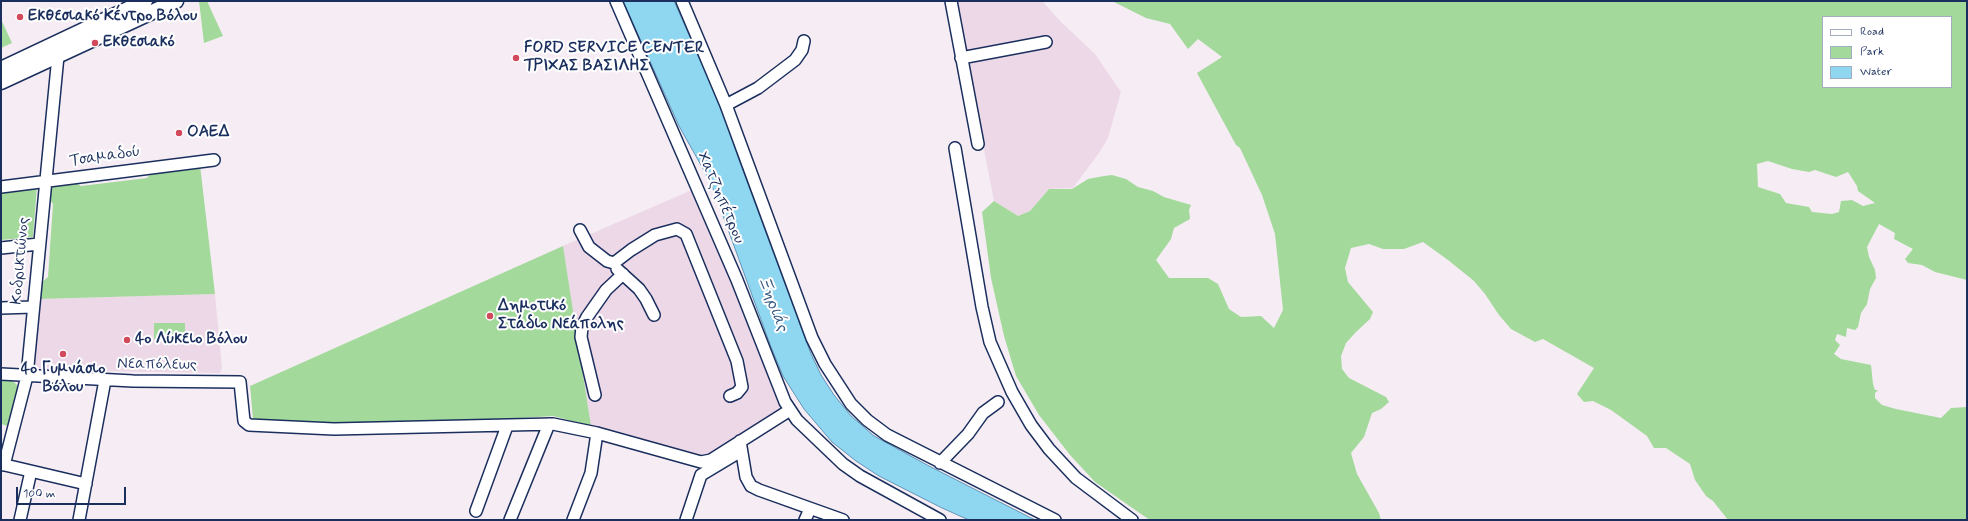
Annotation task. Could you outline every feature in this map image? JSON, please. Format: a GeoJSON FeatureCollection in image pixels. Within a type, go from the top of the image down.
{"type":"FeatureCollection","features":[{"type":"Feature","properties":{"kind":"main road"},"geometry":{"type":"LineString","coordinates":[[1,69],[145,1]]}},
{"type":"Feature","properties":{"kind":"main road"},"geometry":{"type":"LineString","coordinates":[[1,82],[176,1]]}},
{"type":"Feature","properties":{"kind":"street","name":"Χατζηπέτρου"},"geometry":{"type":"LineString","coordinates":[[616,1],[737,280],[779,391],[790,410],[843,464],[860,476],[940,520]]}},
{"type":"Feature","properties":{"kind":"street"},"geometry":{"type":"LineString","coordinates":[[682,1],[726,104],[809,331],[825,364],[851,404],[867,420],[887,435],[1055,520]]}},
{"type":"Feature","properties":{"kind":"street"},"geometry":{"type":"LineString","coordinates":[[951,1],[960,58],[978,144]]}},
{"type":"Feature","properties":{"kind":"street"},"geometry":{"type":"LineString","coordinates":[[726,104],[758,88],[795,60],[802,50],[804,41]]}},
{"type":"Feature","properties":{"kind":"street"},"geometry":{"type":"LineString","coordinates":[[960,58],[1046,42]]}},
{"type":"Feature","properties":{"kind":"street","name":"Κοδρικτώνος"},"geometry":{"type":"LineString","coordinates":[[3,465],[27,376],[58,56]]}},
{"type":"Feature","properties":{"kind":"street"},"geometry":{"type":"LineString","coordinates":[[955,148],[982,307],[990,342],[1012,392],[1049,449],[1076,478],[1132,520]]}},
{"type":"Feature","properties":{"kind":"street","name":"Τσαμαδού"},"geometry":{"type":"LineString","coordinates":[[1,187],[214,160]]}},
{"type":"Feature","properties":{"kind":"street"},"geometry":{"type":"LineString","coordinates":[[611,262],[617,262],[631,250],[655,235],[677,229],[686,234],[737,361],[742,387],[730,396]]}},
{"type":"Feature","properties":{"kind":"street"},"geometry":{"type":"LineString","coordinates":[[580,230],[590,247],[611,262],[639,289],[654,315]]}},
{"type":"Feature","properties":{"kind":"street"},"geometry":{"type":"LineString","coordinates":[[1,248],[39,244]]}},
{"type":"Feature","properties":{"kind":"street"},"geometry":{"type":"LineString","coordinates":[[595,394],[581,337],[582,327],[587,317],[606,290],[623,274]]}},
{"type":"Feature","properties":{"kind":"street"},"geometry":{"type":"LineString","coordinates":[[1,308],[33,307]]}},
{"type":"Feature","properties":{"kind":"street","name":"Νεαπόλεως"},"geometry":{"type":"LineString","coordinates":[[1,374],[105,380],[240,382],[244,421],[249,425],[334,429],[507,426]]}},
{"type":"Feature","properties":{"kind":"street"},"geometry":{"type":"LineString","coordinates":[[80,520],[105,380]]}},
{"type":"Feature","properties":{"kind":"street"},"geometry":{"type":"LineString","coordinates":[[940,463],[968,434],[983,413],[998,402]]}},
{"type":"Feature","properties":{"kind":"street"},"geometry":{"type":"LineString","coordinates":[[686,520],[701,475],[790,410]]}},
{"type":"Feature","properties":{"kind":"street"},"geometry":{"type":"LineString","coordinates":[[476,511],[507,426],[549,424],[598,433],[701,462],[711,460],[740,446]]}},
{"type":"Feature","properties":{"kind":"street"},"geometry":{"type":"LineString","coordinates":[[510,520],[549,424]]}},
{"type":"Feature","properties":{"kind":"street"},"geometry":{"type":"LineString","coordinates":[[573,520],[591,474],[598,433]]}},
{"type":"Feature","properties":{"kind":"street"},"geometry":{"type":"LineString","coordinates":[[740,446],[746,477],[752,486],[759,490],[839,519]]}},
{"type":"Feature","properties":{"kind":"street"},"geometry":{"type":"LineString","coordinates":[[3,465],[86,484]]}},
{"type":"Feature","properties":{"kind":"street"},"geometry":{"type":"LineString","coordinates":[[20,520],[31,471]]}},
{"type":"Feature","properties":{"kind":"street"},"geometry":{"type":"LineString","coordinates":[[805,520],[810,509]]}},
{"type":"Feature","properties":{"kind":"shaded area"},"geometry":{"type":"Polygon","coordinates":[[[955,1],[1042,1],[1061,22],[1095,54],[1121,92],[1108,138],[1099,153],[1073,188],[1049,189],[1030,211],[1018,216],[994,201],[955,1]]]}},
{"type":"Feature","properties":{"kind":"shaded area"},"geometry":{"type":"Polygon","coordinates":[[[694,189],[781,410],[709,455],[703,457],[591,426],[563,246],[694,189]]]}},
{"type":"Feature","properties":{"kind":"shaded area"},"geometry":{"type":"Polygon","coordinates":[[[215,294],[222,368],[220,373],[31,370],[39,299],[215,294]]]}},
{"type":"Feature","properties":{"kind":"green space"},"geometry":{"type":"Polygon","coordinates":[[[199,1],[207,1],[223,36],[204,43],[199,1]]]}},
{"type":"Feature","properties":{"kind":"green space"},"geometry":{"type":"Polygon","coordinates":[[[1112,1],[1967,1],[1967,280],[1935,272],[1922,265],[1908,263],[1905,259],[1913,249],[1894,239],[1895,233],[1879,224],[1867,247],[1869,257],[1875,270],[1876,278],[1870,289],[1867,304],[1861,313],[1858,327],[1855,330],[1847,328],[1846,337],[1837,334],[1835,340],[1840,345],[1834,354],[1841,359],[1871,365],[1873,384],[1875,390],[1878,390],[1875,393],[1875,398],[1882,405],[1941,418],[1951,408],[1967,407],[1967,520],[1728,520],[1713,501],[1706,496],[1695,480],[1690,464],[1666,448],[1654,448],[1647,436],[1611,410],[1593,401],[1584,402],[1577,394],[1594,368],[1543,339],[1535,342],[1511,329],[1474,281],[1423,242],[1404,249],[1383,249],[1369,244],[1351,248],[1345,268],[1348,282],[1373,312],[1370,319],[1346,343],[1341,356],[1342,369],[1349,378],[1386,397],[1389,402],[1381,409],[1372,413],[1364,437],[1351,453],[1357,474],[1379,513],[1381,520],[1150,520],[1095,482],[1070,455],[1039,415],[1016,376],[1004,336],[991,278],[982,212],[994,201],[1018,216],[1030,211],[1049,189],[1072,189],[1088,179],[1104,176],[1112,175],[1126,179],[1138,187],[1191,205],[1189,210],[1190,219],[1174,228],[1171,239],[1156,260],[1169,278],[1208,278],[1218,284],[1229,309],[1241,317],[1261,316],[1274,328],[1283,310],[1275,234],[1262,195],[1240,148],[1236,145],[1197,73],[1222,57],[1198,39],[1188,49],[1170,24],[1146,18],[1112,1]],[[1768,161],[1757,164],[1758,187],[1780,194],[1786,203],[1809,207],[1812,212],[1832,214],[1839,212],[1841,201],[1852,200],[1863,206],[1875,203],[1858,191],[1857,186],[1848,172],[1836,177],[1815,170],[1809,172],[1792,169],[1768,161]]]}},
{"type":"Feature","properties":{"kind":"green space"},"geometry":{"type":"Polygon","coordinates":[[[1,19],[12,43],[1,48],[1,19]]]}},
{"type":"Feature","properties":{"kind":"green space"},"geometry":{"type":"Polygon","coordinates":[[[200,165],[215,294],[39,299],[40,284],[48,277],[53,204],[49,199],[50,182],[71,180],[81,186],[147,178],[153,171],[200,165]]]}},
{"type":"Feature","properties":{"kind":"green space"},"geometry":{"type":"Polygon","coordinates":[[[37,186],[33,237],[1,240],[1,190],[37,186]]]}},
{"type":"Feature","properties":{"kind":"green space","name":"Δημοτικό Στάδιο Νεάπολης"},"geometry":{"type":"Polygon","coordinates":[[[563,246],[591,426],[553,416],[422,424],[365,424],[253,419],[250,386],[563,246]]]}},
{"type":"Feature","properties":{"kind":"green space"},"geometry":{"type":"Polygon","coordinates":[[[154,323],[185,323],[185,339],[154,339],[154,323]]]}},
{"type":"Feature","properties":{"kind":"green space"},"geometry":{"type":"Polygon","coordinates":[[[1,380],[13,381],[18,386],[11,427],[1,424],[1,380]]]}},
{"type":"Feature","properties":{"kind":"water","name":"Ξηριάς"},"geometry":{"type":"Polygon","coordinates":[[[623,1],[674,1],[722,109],[739,160],[811,354],[821,375],[834,395],[851,416],[874,436],[1035,520],[969,520],[942,508],[879,476],[856,461],[832,442],[804,409],[783,376],[771,347],[711,183],[679,126],[623,1]]]}},
{"type":"Feature","properties":{"kind":"place","name":"Εκθεσιακό Κέντρο Βόλου"},"geometry":{"type":"Point","coordinates":[20,17]}},
{"type":"Feature","properties":{"kind":"place","name":"Εκθεσιακό"},"geometry":{"type":"Point","coordinates":[95,43]}},
{"type":"Feature","properties":{"kind":"place","name":"FORD SERVICE CENTER ΤΡΙΧΑΣ ΒΑΣΙΛΗΣ"},"geometry":{"type":"Point","coordinates":[516,58]}},
{"type":"Feature","properties":{"kind":"place","name":"ΟΑΕΔ"},"geometry":{"type":"Point","coordinates":[179,133]}},
{"type":"Feature","properties":{"kind":"place","name":"Δημοτικό Στάδιο Νεάπολης"},"geometry":{"type":"Point","coordinates":[490,316]}},
{"type":"Feature","properties":{"kind":"place","name":"4ο Λύκειο Βόλου"},"geometry":{"type":"Point","coordinates":[127,340]}},
{"type":"Feature","properties":{"kind":"place","name":"4ο Γυμνάσιο Βόλου"},"geometry":{"type":"Point","coordinates":[63,354]}}]}
